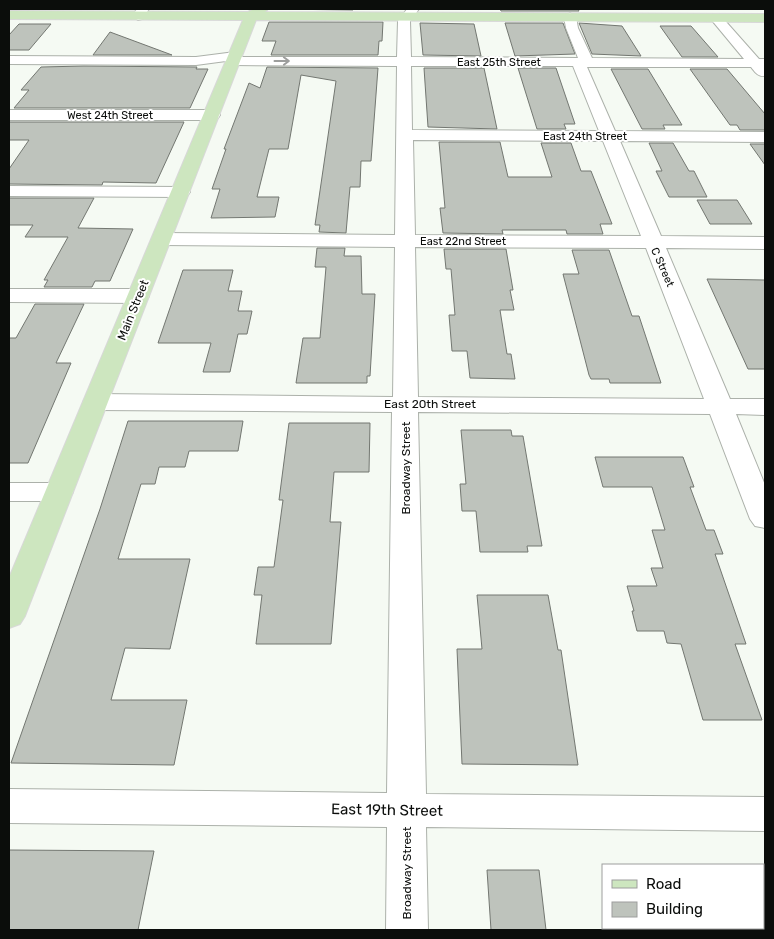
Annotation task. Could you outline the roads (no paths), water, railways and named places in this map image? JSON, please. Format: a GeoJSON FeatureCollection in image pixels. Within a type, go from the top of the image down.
{"type":"FeatureCollection","features":[{"type":"Feature","properties":{"kind":"main road"},"geometry":{"type":"LineString","coordinates":[[9,15],[140,12],[410,13],[571,22],[765,18]]}},
{"type":"Feature","properties":{"kind":"main road","name":"Main Street"},"geometry":{"type":"LineString","coordinates":[[9,616],[233,62],[257,12]]}},
{"type":"Feature","properties":{"kind":"street","name":"Broadway Street"},"geometry":{"type":"LineString","coordinates":[[407,930],[404,21],[410,13]]}},
{"type":"Feature","properties":{"kind":"street"},"geometry":{"type":"LineString","coordinates":[[716,18],[760,63],[765,75]]}},
{"type":"Feature","properties":{"kind":"street","name":"C Street"},"geometry":{"type":"LineString","coordinates":[[571,22],[585,58],[580,66],[708,374],[765,519]]}},
{"type":"Feature","properties":{"kind":"street","name":"East 25th Street"},"geometry":{"type":"LineString","coordinates":[[9,60],[760,63]]}},
{"type":"Feature","properties":{"kind":"street","name":"West 24th Street"},"geometry":{"type":"LineString","coordinates":[[9,114],[212,115]]}},
{"type":"Feature","properties":{"kind":"street","name":"East 24th Street"},"geometry":{"type":"LineString","coordinates":[[404,135],[765,137]]}},
{"type":"Feature","properties":{"kind":"street"},"geometry":{"type":"LineString","coordinates":[[9,191],[181,192]]}},
{"type":"Feature","properties":{"kind":"street","name":"East 22nd Street"},"geometry":{"type":"LineString","coordinates":[[162,239],[765,243]]}},
{"type":"Feature","properties":{"kind":"street"},"geometry":{"type":"LineString","coordinates":[[9,296],[138,296]]}},
{"type":"Feature","properties":{"kind":"street","name":"East 20th Street"},"geometry":{"type":"LineString","coordinates":[[96,402],[765,407]]}},
{"type":"Feature","properties":{"kind":"street"},"geometry":{"type":"LineString","coordinates":[[9,492],[58,492]]}},
{"type":"Feature","properties":{"kind":"street","name":"East 19th Street"},"geometry":{"type":"LineString","coordinates":[[9,806],[765,814]]}}]}
